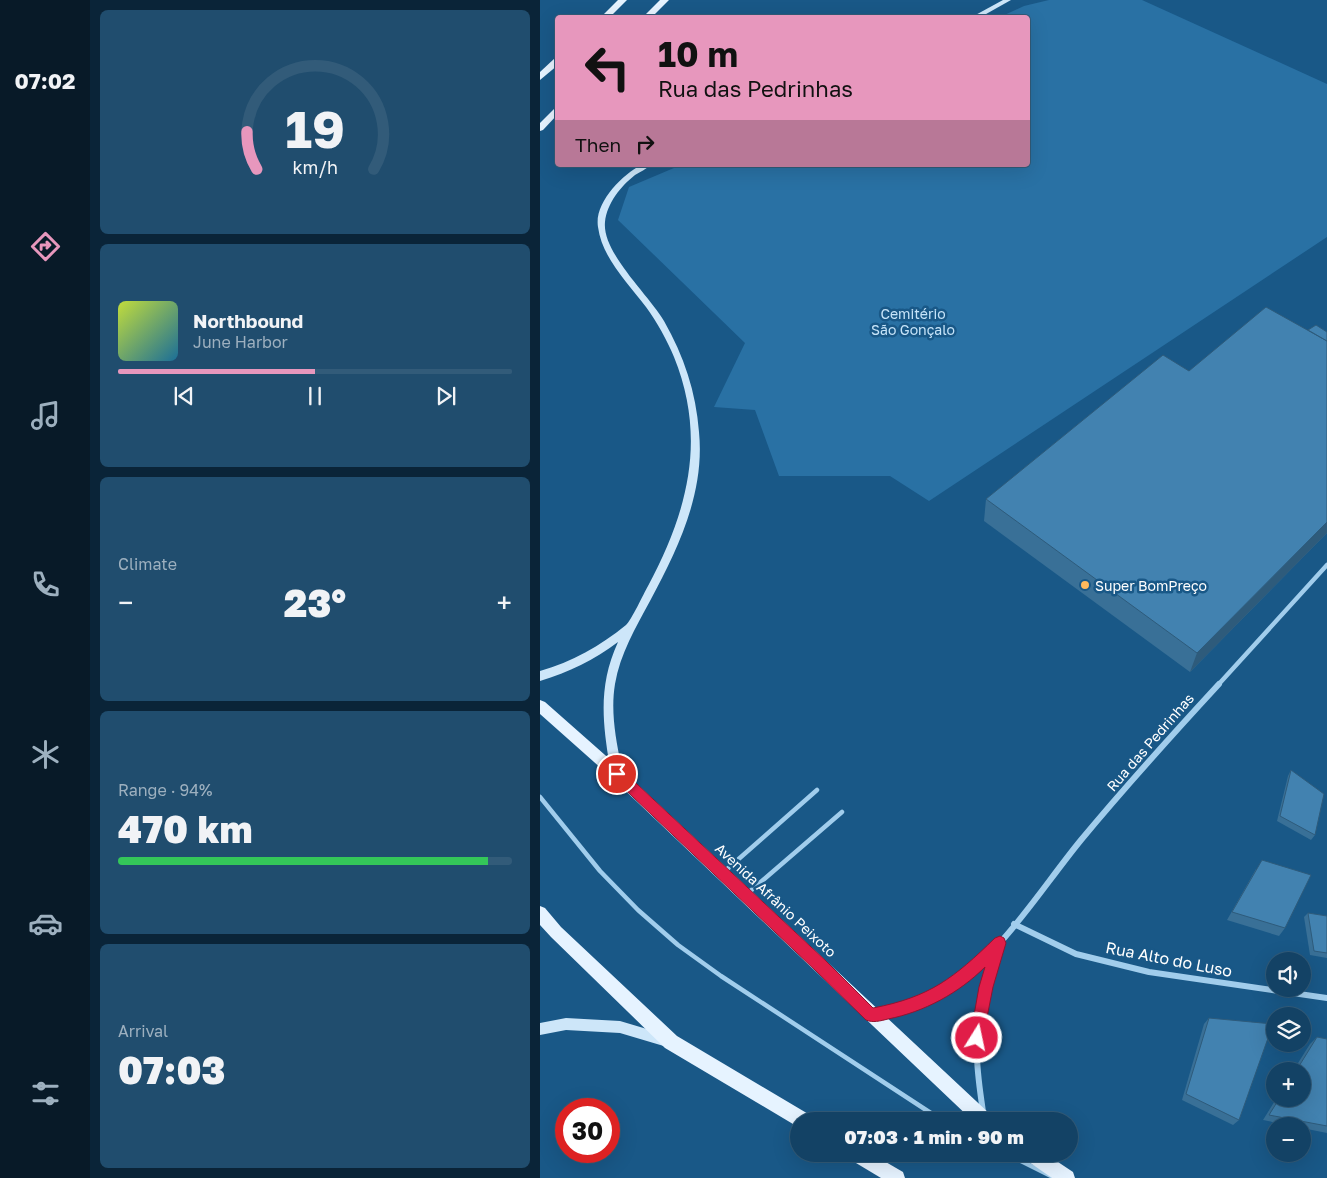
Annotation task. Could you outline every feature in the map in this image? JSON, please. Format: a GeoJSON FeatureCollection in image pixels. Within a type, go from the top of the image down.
{"type":"FeatureCollection","features":[{"type":"Feature","properties":{"kind":"main road"},"geometry":{"type":"LineString","coordinates":[[607,15],[623,0]]}},
{"type":"Feature","properties":{"kind":"main road"},"geometry":{"type":"LineString","coordinates":[[649,15],[665,0]]}},
{"type":"Feature","properties":{"kind":"main road"},"geometry":{"type":"LineString","coordinates":[[979,15],[1008,0]]}},
{"type":"Feature","properties":{"kind":"main road"},"geometry":{"type":"LineString","coordinates":[[540,77],[555,63]]}},
{"type":"Feature","properties":{"kind":"main road"},"geometry":{"type":"LineString","coordinates":[[540,128],[555,111]]}},
{"type":"Feature","properties":{"kind":"main road"},"geometry":{"type":"LineString","coordinates":[[617,774],[607,723],[612,674],[630,627],[660,574],[680,527],[694,484],[695,434],[688,392],[675,350],[656,316],[612,255],[601,224],[604,210],[617,189],[636,170],[643,167]]}},
{"type":"Feature","properties":{"kind":"main road"},"geometry":{"type":"LineString","coordinates":[[540,676],[562,670],[588,658],[610,644],[630,627]]}},
{"type":"Feature","properties":{"kind":"main road","name":"Avenida Afrânio Peixoto"},"geometry":{"type":"LineString","coordinates":[[540,706],[617,774],[975,1112]]}},
{"type":"Feature","properties":{"kind":"main road"},"geometry":{"type":"LineString","coordinates":[[540,913],[556,932],[671,1042],[790,1113]]}},
{"type":"Feature","properties":{"kind":"main road"},"geometry":{"type":"LineString","coordinates":[[540,1029],[566,1024],[620,1027],[671,1042]]}},
{"type":"Feature","properties":{"kind":"main road"},"geometry":{"type":"LineString","coordinates":[[870,1162],[897,1178]]}},
{"type":"Feature","properties":{"kind":"main road"},"geometry":{"type":"LineString","coordinates":[[1044,1162],[1067,1178]]}},
{"type":"Feature","properties":{"kind":"street","name":"Rua das Pedrinhas"},"geometry":{"type":"LineString","coordinates":[[871,1015],[902,1009],[933,997],[970,972],[1000,943],[1081,840],[1327,565]]}},
{"type":"Feature","properties":{"kind":"street","name":"Rua Alto do Luso"},"geometry":{"type":"LineString","coordinates":[[1014,924],[1076,954],[1149,972],[1327,998]]}},
{"type":"Feature","properties":{"kind":"street","name":"Rua das Pedrinhas"},"geometry":{"type":"LineString","coordinates":[[984,1112],[978,1073],[977,1038],[986,987],[1000,943]]}},
{"type":"Feature","properties":{"kind":"lane"},"geometry":{"type":"LineString","coordinates":[[721,874],[817,790]]}},
{"type":"Feature","properties":{"kind":"lane"},"geometry":{"type":"LineString","coordinates":[[540,797],[600,871],[638,910],[678,945],[721,976],[929,1112]]}},
{"type":"Feature","properties":{"kind":"lane"},"geometry":{"type":"LineString","coordinates":[[745,896],[842,812]]}},
{"type":"Feature","properties":{"kind":"lane"},"geometry":{"type":"LineString","coordinates":[[1023,1162],[1055,1178]]}},
{"type":"Feature","properties":{"kind":"green space","name":"Cemitério São Gonçalo"},"geometry":{"type":"Polygon","coordinates":[[[1049,0],[1142,0],[1327,84],[1327,237],[929,501],[890,476],[779,476],[755,410],[714,407],[745,343],[618,220],[629,187],[676,167],[1030,167],[1030,15],[1004,15],[1024,6],[1049,0]]]}},
{"type":"Feature","properties":{"kind":"building"},"geometry":{"type":"Polygon","coordinates":[[[1266,307],[1327,341],[1327,522],[1197,653],[986,499],[1163,355],[1189,371],[1266,307]]]}},
{"type":"Feature","properties":{"kind":"building"},"geometry":{"type":"Polygon","coordinates":[[[1316,325],[1327,332],[1327,341],[1308,330],[1316,325]]]}},
{"type":"Feature","properties":{"kind":"building"},"geometry":{"type":"Polygon","coordinates":[[[1291,770],[1324,794],[1315,835],[1280,816],[1291,770]]]}},
{"type":"Feature","properties":{"kind":"building"},"geometry":{"type":"Polygon","coordinates":[[[1262,860],[1311,875],[1285,928],[1232,912],[1262,860]]]}},
{"type":"Feature","properties":{"kind":"building"},"geometry":{"type":"Polygon","coordinates":[[[1308,913],[1327,916],[1327,953],[1314,951],[1308,913]]]}},
{"type":"Feature","properties":{"kind":"building"},"geometry":{"type":"Polygon","coordinates":[[[1209,1018],[1266,1023],[1266,1044],[1239,1120],[1186,1094],[1209,1018]]]}},
{"type":"Feature","properties":{"kind":"building"},"geometry":{"type":"Polygon","coordinates":[[[1317,1037],[1327,1039],[1327,1126],[1311,1123],[1311,1117],[1269,1115],[1274,1107],[1311,1107],[1311,1062],[1302,1062],[1308,1052],[1311,1052],[1311,1047],[1317,1037]]]}},
{"type":"Feature","properties":{"kind":"place","name":"Super BomPreço"},"geometry":{"type":"Point","coordinates":[1085,585]}},
{"type":"Feature","properties":{"kind":"route"},"geometry":{"type":"LineString","coordinates":[[617,774],[871,1015],[902,1009],[933,997],[970,972],[1000,943],[986,987],[977,1038]]}}]}
